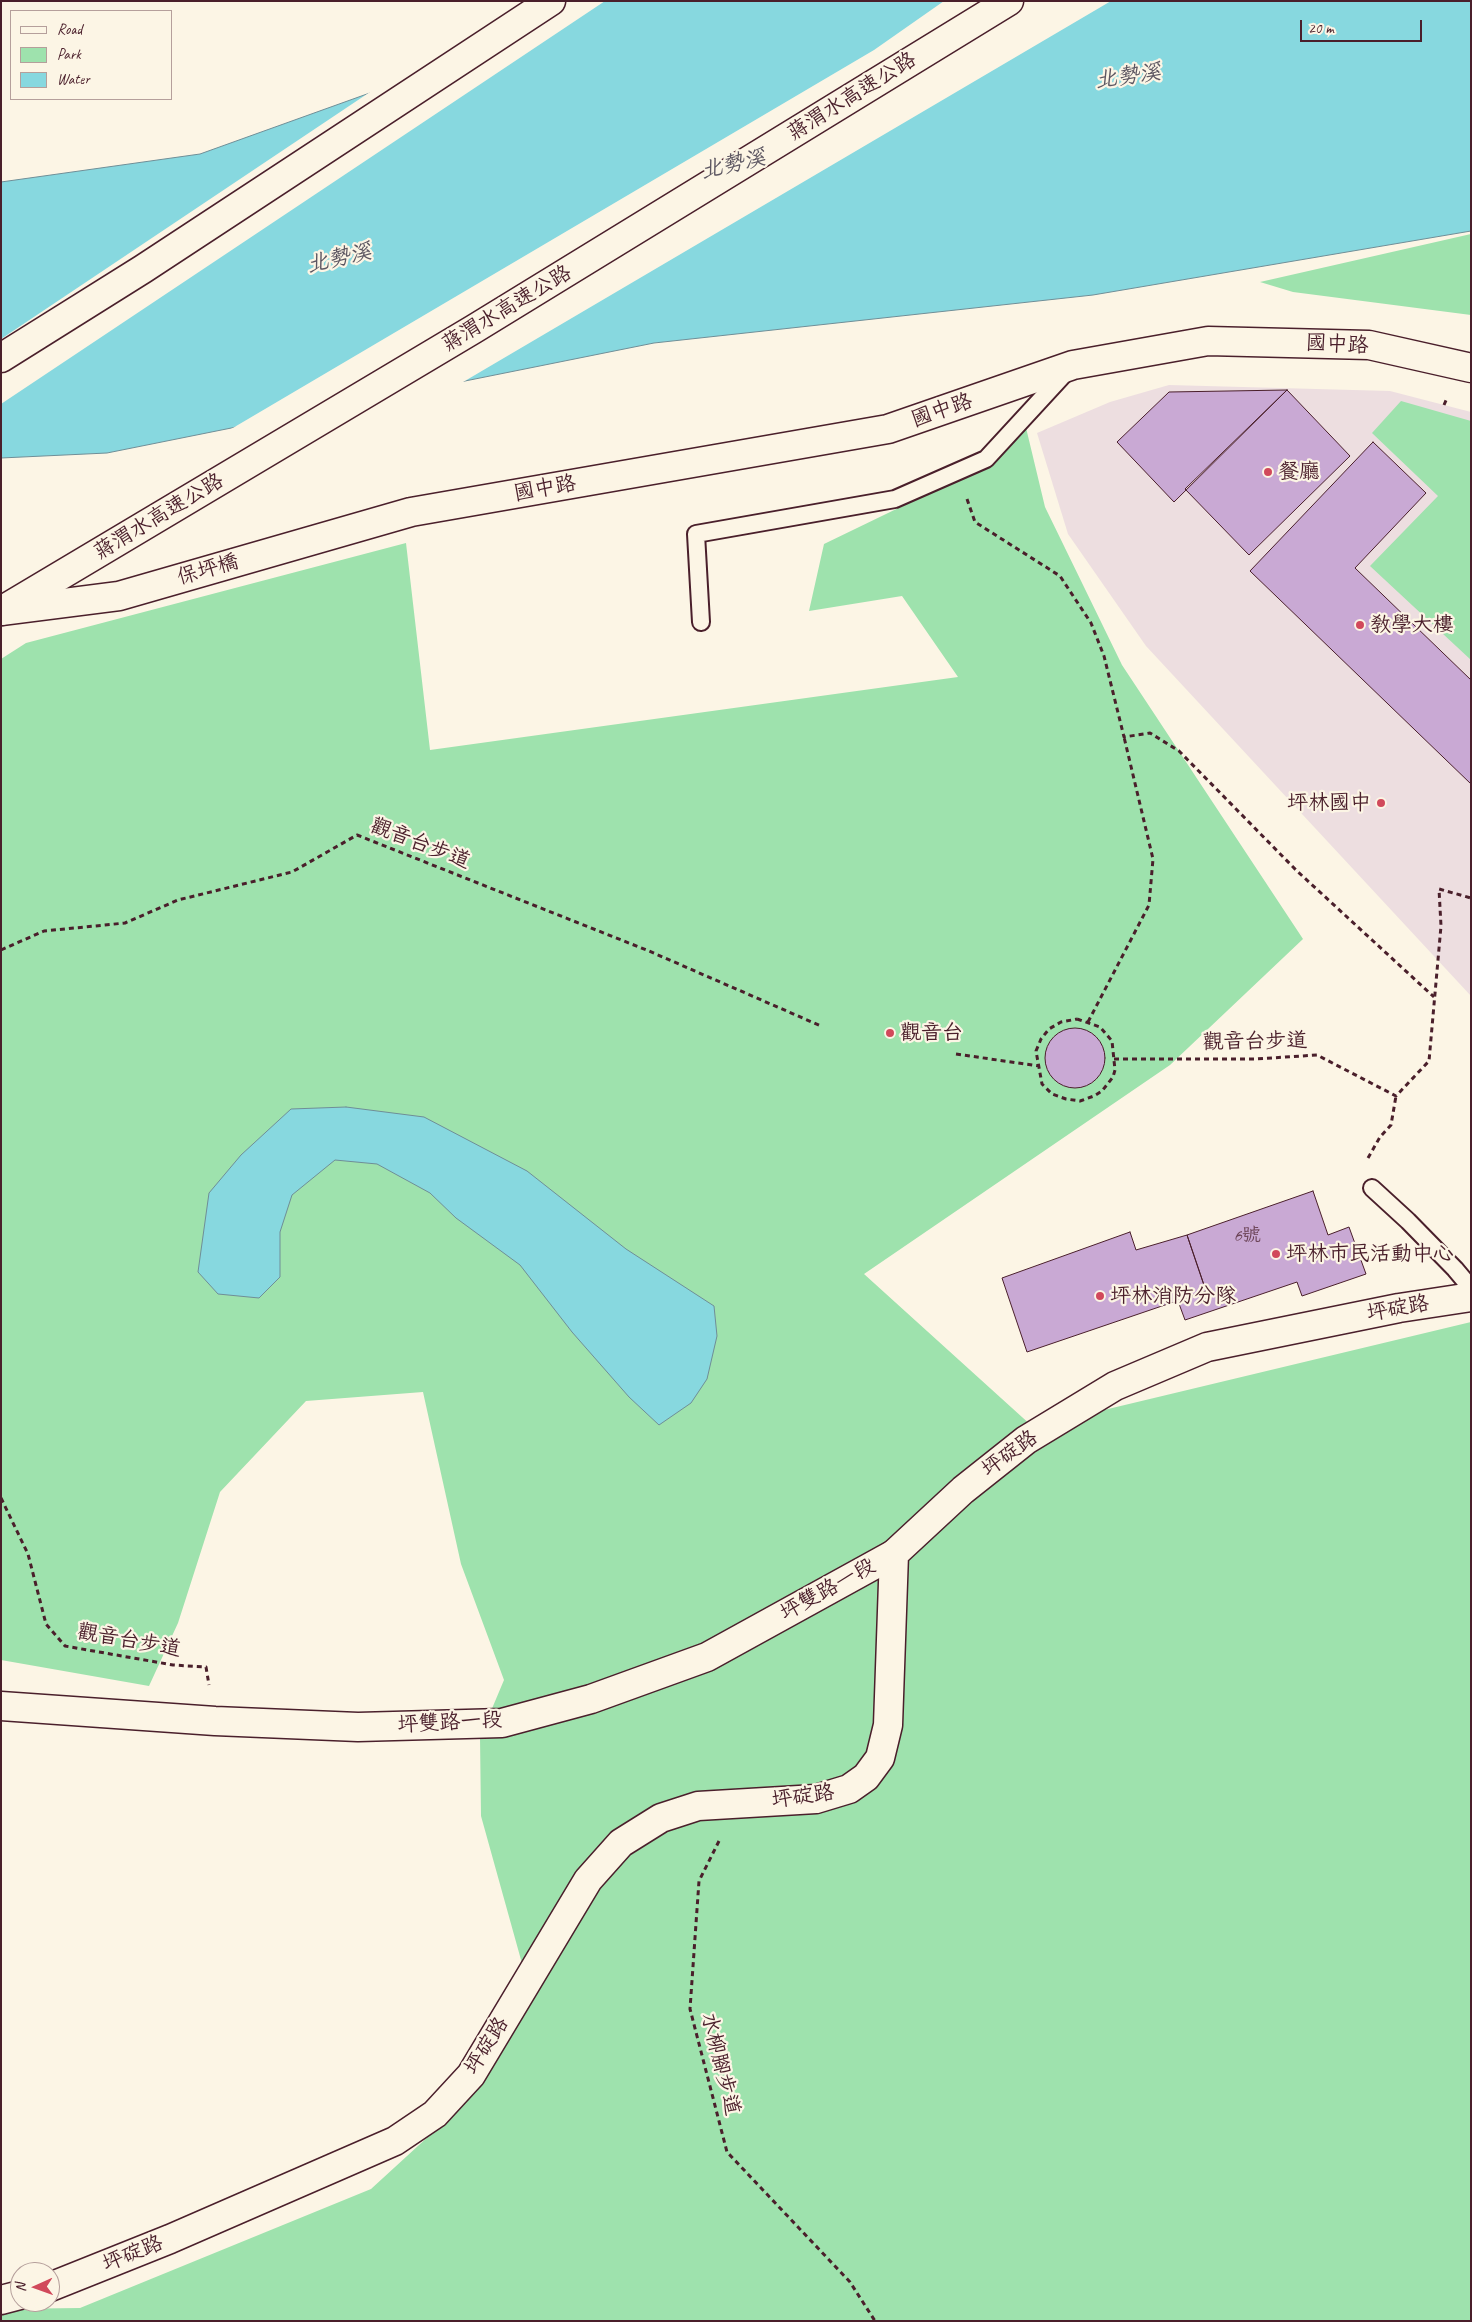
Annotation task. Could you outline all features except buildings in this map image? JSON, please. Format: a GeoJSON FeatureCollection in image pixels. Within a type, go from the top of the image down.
{"type":"FeatureCollection","features":[{"type":"Feature","properties":{"kind":"main road"},"geometry":{"type":"LineString","coordinates":[[1,358],[151,263],[551,1]]}},
{"type":"Feature","properties":{"kind":"main road","name":"蔣渭水高速公路"},"geometry":{"type":"LineString","coordinates":[[1,611],[474,329],[1009,1]]}},
{"type":"Feature","properties":{"kind":"main road","name":"國中路"},"geometry":{"type":"LineString","coordinates":[[410,512],[888,429],[1073,365],[1208,341],[1369,345],[1471,368]]}},
{"type":"Feature","properties":{"kind":"main road","name":"保坪橋"},"geometry":{"type":"LineString","coordinates":[[1,611],[119,596],[410,512]]}},
{"type":"Feature","properties":{"kind":"main road","name":"坪碇路"},"geometry":{"type":"LineString","coordinates":[[60,2283],[170,2239],[395,2141],[434,2114],[470,2075],[588,1880],[621,1843],[661,1818],[698,1806],[816,1799],[849,1789],[866,1777],[880,1758],[888,1725],[894,1554],[963,1490],[1026,1440],[1115,1386],[1207,1347],[1399,1308],[1471,1297]]}},
{"type":"Feature","properties":{"kind":"main road","name":"坪雙路一段"},"geometry":{"type":"LineString","coordinates":[[1,1706],[216,1721],[358,1726],[502,1723],[591,1699],[707,1657],[894,1554]]}},
{"type":"Feature","properties":{"kind":"lane"},"geometry":{"type":"LineString","coordinates":[[701,622],[696,534],[895,499],[986,459],[1073,365]]}},
{"type":"Feature","properties":{"kind":"lane"},"geometry":{"type":"LineString","coordinates":[[1372,1188],[1408,1221],[1471,1288]]}},
{"type":"Feature","properties":{"kind":"path"},"geometry":{"type":"LineString","coordinates":[[958,471],[975,522],[1060,576],[1091,623],[1104,656],[1124,736],[1153,859],[1149,905],[1088,1022]]}},
{"type":"Feature","properties":{"kind":"path"},"geometry":{"type":"LineString","coordinates":[[1124,736],[1150,733],[1179,751],[1297,870],[1434,997]]}},
{"type":"Feature","properties":{"kind":"path","name":"觀音台步道"},"geometry":{"type":"LineString","coordinates":[[1,950],[44,931],[125,923],[178,900],[292,872],[357,835],[649,951],[821,1026]]}},
{"type":"Feature","properties":{"kind":"path"},"geometry":{"type":"LineString","coordinates":[[1367,1161],[1380,1137],[1391,1124],[1396,1096],[1429,1061],[1441,926],[1439,888],[1471,898]]}},
{"type":"Feature","properties":{"kind":"path"},"geometry":{"type":"LineString","coordinates":[[1077,1019],[1100,1028],[1112,1041],[1114,1059],[1115,1070],[1107,1086],[1094,1096],[1080,1101],[1052,1094],[1042,1084],[1036,1051],[1041,1039],[1049,1029],[1061,1022],[1077,1019]]}},
{"type":"Feature","properties":{"kind":"path"},"geometry":{"type":"LineString","coordinates":[[956,1054],[1039,1066]]}},
{"type":"Feature","properties":{"kind":"path","name":"觀音台步道"},"geometry":{"type":"LineString","coordinates":[[1114,1059],[1255,1059],[1317,1055],[1396,1096]]}},
{"type":"Feature","properties":{"kind":"path","name":"觀音台步道"},"geometry":{"type":"LineString","coordinates":[[1,1498],[28,1554],[46,1624],[65,1646],[173,1665],[206,1667],[216,1721]]}},
{"type":"Feature","properties":{"kind":"path","name":"水柳腳步道"},"geometry":{"type":"LineString","coordinates":[[722,1839],[716,1844],[699,1881],[690,2009],[728,2152],[850,2282],[876,2321]]}},
{"type":"Feature","properties":{"kind":"shaded area","name":"坪林國中"},"geometry":{"type":"Polygon","coordinates":[[[1169,385],[1390,391],[1471,412],[1471,996],[1146,646],[1068,534],[1037,433],[1110,402],[1169,385]]]}},
{"type":"Feature","properties":{"kind":"green space"},"geometry":{"type":"Polygon","coordinates":[[[1471,234],[1471,315],[1293,292],[1260,282],[1471,234]]]}},
{"type":"Feature","properties":{"kind":"green space"},"geometry":{"type":"Polygon","coordinates":[[[1401,401],[1471,421],[1471,660],[1370,566],[1438,496],[1372,433],[1401,401]]]}},
{"type":"Feature","properties":{"kind":"green space"},"geometry":{"type":"Polygon","coordinates":[[[1022,411],[1045,507],[1122,665],[1303,939],[1170,1065],[864,1274],[1033,1427],[1471,1322],[1471,2321],[1,2321],[1,2309],[10,2309],[10,2312],[60,2312],[60,2308],[80,2308],[371,2189],[466,2102],[528,1985],[481,1816],[480,1737],[504,1680],[461,1564],[423,1392],[306,1401],[220,1492],[178,1623],[149,1686],[1,1660],[1,659],[26,643],[406,543],[430,750],[958,677],[902,596],[809,611],[824,544],[948,484],[1022,411]]]}},
{"type":"Feature","properties":{"kind":"water","name":"北勢溪"},"geometry":{"type":"Polygon","coordinates":[[[585,1],[1471,1],[1471,231],[1093,295],[654,343],[107,453],[1,458],[1,182],[200,154],[456,62],[585,1]]]}},
{"type":"Feature","properties":{"kind":"water"},"geometry":{"type":"Polygon","coordinates":[[[346,1107],[424,1117],[527,1171],[626,1249],[714,1306],[717,1336],[707,1379],[691,1403],[659,1425],[629,1397],[572,1332],[520,1265],[456,1218],[430,1193],[377,1164],[335,1160],[292,1195],[280,1232],[280,1277],[259,1298],[218,1294],[198,1272],[209,1193],[241,1155],[291,1109],[346,1107]]]}},
{"type":"Feature","properties":{"kind":"pier"},"geometry":{"type":"Polygon","coordinates":[[[579,1],[605,1],[1,404],[1,339],[376,88],[455,60],[579,1]]]}},
{"type":"Feature","properties":{"kind":"pier"},"geometry":{"type":"Polygon","coordinates":[[[944,1],[1111,1],[458,385],[226,432],[874,50],[944,1]]]}},
{"type":"Feature","properties":{"kind":"place","name":"餐廳"},"geometry":{"type":"Point","coordinates":[1268,472]}},
{"type":"Feature","properties":{"kind":"place","name":"教學大樓"},"geometry":{"type":"Point","coordinates":[1360,625]}},
{"type":"Feature","properties":{"kind":"place","name":"坪林國中"},"geometry":{"type":"Point","coordinates":[1381,803]}},
{"type":"Feature","properties":{"kind":"place","name":"觀音台"},"geometry":{"type":"Point","coordinates":[890,1033]}},
{"type":"Feature","properties":{"kind":"place","name":"坪林市民活動中心"},"geometry":{"type":"Point","coordinates":[1276,1254]}},
{"type":"Feature","properties":{"kind":"place","name":"坪林消防分隊"},"geometry":{"type":"Point","coordinates":[1100,1296]}}]}
